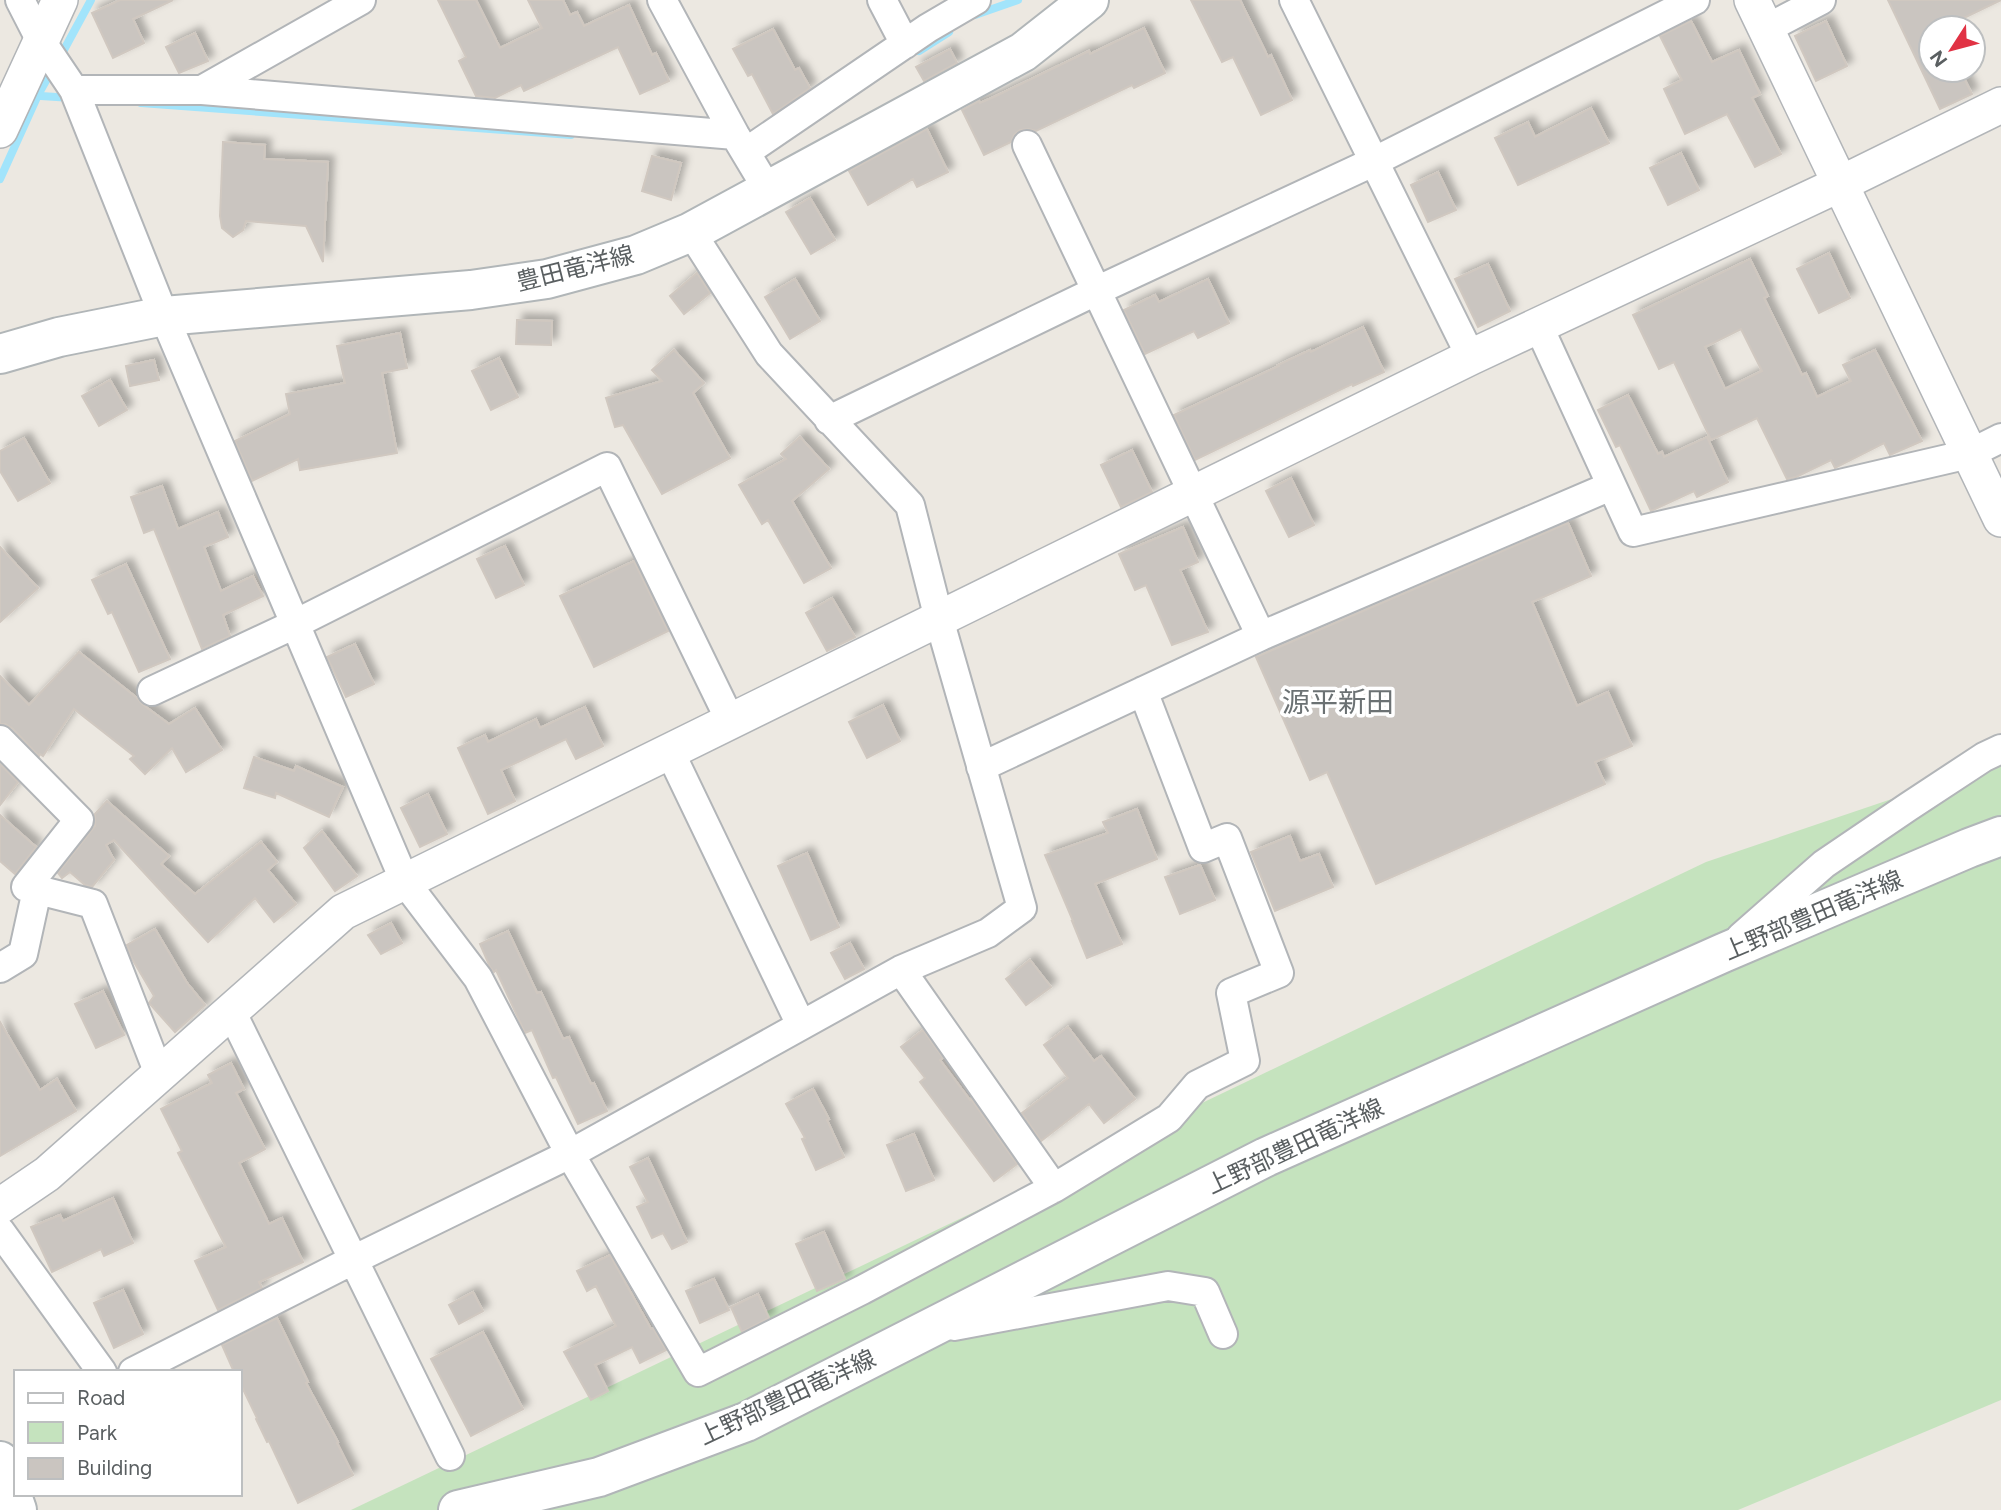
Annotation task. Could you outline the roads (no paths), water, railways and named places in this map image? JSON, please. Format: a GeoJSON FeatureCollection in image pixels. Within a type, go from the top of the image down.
{"type":"FeatureCollection","features":[{"type":"Feature","properties":{"kind":"main road","name":"豊田竜洋線"},"geometry":{"type":"LineString","coordinates":[[0,354],[59,337],[164,316],[471,290],[547,279],[636,255],[691,232],[1023,52],[1089,0]]}},
{"type":"Feature","properties":{"kind":"main road","name":"上野部豊田竜洋線"},"geometry":{"type":"LineString","coordinates":[[458,1510],[599,1477],[746,1422],[1266,1157],[1723,953],[2001,836]]}},
{"type":"Feature","properties":{"kind":"main road"},"geometry":{"type":"LineString","coordinates":[[0,1461],[17,1510]]}},
{"type":"Feature","properties":{"kind":"main road","name":"上野部豊田竜洋線"},"geometry":{"type":"LineString","coordinates":[[565,1510],[599,1477]]}},
{"type":"Feature","properties":{"kind":"street"},"geometry":{"type":"LineString","coordinates":[[20,0],[41,41],[74,90],[164,316],[405,882],[478,978],[570,1154],[698,1372],[862,1290],[1054,1188],[1169,1118],[1197,1084],[1245,1061],[1231,993],[1279,973],[1227,838],[1203,848],[1143,691]]}},
{"type":"Feature","properties":{"kind":"street"},"geometry":{"type":"LineString","coordinates":[[0,130],[11,83],[41,41],[60,0]]}},
{"type":"Feature","properties":{"kind":"street"},"geometry":{"type":"LineString","coordinates":[[202,90],[361,0]]}},
{"type":"Feature","properties":{"kind":"street"},"geometry":{"type":"LineString","coordinates":[[662,0],[768,190]]}},
{"type":"Feature","properties":{"kind":"street"},"geometry":{"type":"LineString","coordinates":[[882,0],[905,44]]}},
{"type":"Feature","properties":{"kind":"street"},"geometry":{"type":"LineString","coordinates":[[74,90],[202,90],[740,143],[976,0]]}},
{"type":"Feature","properties":{"kind":"street"},"geometry":{"type":"LineString","coordinates":[[1294,0],[1471,356]]}},
{"type":"Feature","properties":{"kind":"street"},"geometry":{"type":"LineString","coordinates":[[829,420],[1096,291],[1373,162],[1695,0]]}},
{"type":"Feature","properties":{"kind":"street"},"geometry":{"type":"LineString","coordinates":[[1821,0],[1759,14],[2001,519]]}},
{"type":"Feature","properties":{"kind":"street"},"geometry":{"type":"LineString","coordinates":[[0,1206],[47,1174],[343,912],[1471,356],[1840,184],[2001,105]]}},
{"type":"Feature","properties":{"kind":"street"},"geometry":{"type":"LineString","coordinates":[[1027,145],[1261,636]]}},
{"type":"Feature","properties":{"kind":"street"},"geometry":{"type":"LineString","coordinates":[[137,1370],[570,1154],[901,970],[988,933],[1022,908],[939,619],[910,505],[769,354],[691,232]]}},
{"type":"Feature","properties":{"kind":"street"},"geometry":{"type":"LineString","coordinates":[[1538,325],[1633,532],[1969,454],[2001,438]]}},
{"type":"Feature","properties":{"kind":"street"},"geometry":{"type":"LineString","coordinates":[[152,691],[295,624],[607,467],[730,720]]}},
{"type":"Feature","properties":{"kind":"street"},"geometry":{"type":"LineString","coordinates":[[981,767],[1261,636],[1611,486]]}},
{"type":"Feature","properties":{"kind":"street"},"geometry":{"type":"LineString","coordinates":[[0,740],[79,820],[26,887],[93,904],[159,1074]]}},
{"type":"Feature","properties":{"kind":"street"},"geometry":{"type":"LineString","coordinates":[[1723,953],[1824,864],[2001,749]]}},
{"type":"Feature","properties":{"kind":"street"},"geometry":{"type":"LineString","coordinates":[[669,750],[801,1025]]}},
{"type":"Feature","properties":{"kind":"street"},"geometry":{"type":"LineString","coordinates":[[0,968],[23,954],[37,890]]}},
{"type":"Feature","properties":{"kind":"street"},"geometry":{"type":"LineString","coordinates":[[901,970],[1054,1188]]}},
{"type":"Feature","properties":{"kind":"street"},"geometry":{"type":"LineString","coordinates":[[230,1011],[450,1456]]}},
{"type":"Feature","properties":{"kind":"street"},"geometry":{"type":"LineString","coordinates":[[0,1231],[101,1370]]}},
{"type":"Feature","properties":{"kind":"street"},"geometry":{"type":"LineString","coordinates":[[916,1335],[1168,1286],[1205,1292],[1223,1334]]}},
{"type":"Feature","properties":{"kind":"waterway"},"geometry":{"type":"LineString","coordinates":[[59,59],[91,0]]}},
{"type":"Feature","properties":{"kind":"waterway"},"geometry":{"type":"LineString","coordinates":[[975,15],[1018,0]]}},
{"type":"Feature","properties":{"kind":"waterway"},"geometry":{"type":"LineString","coordinates":[[919,51],[949,32]]}},
{"type":"Feature","properties":{"kind":"waterway"},"geometry":{"type":"LineString","coordinates":[[0,179],[52,70]]}},
{"type":"Feature","properties":{"kind":"waterway"},"geometry":{"type":"LineString","coordinates":[[25,95],[72,98]]}},
{"type":"Feature","properties":{"kind":"waterway"},"geometry":{"type":"LineString","coordinates":[[141,103],[571,135]]}},
{"type":"Feature","properties":{"kind":"district","name":"源平新田"},"geometry":{"type":"Point","coordinates":[1338,702]}}]}
